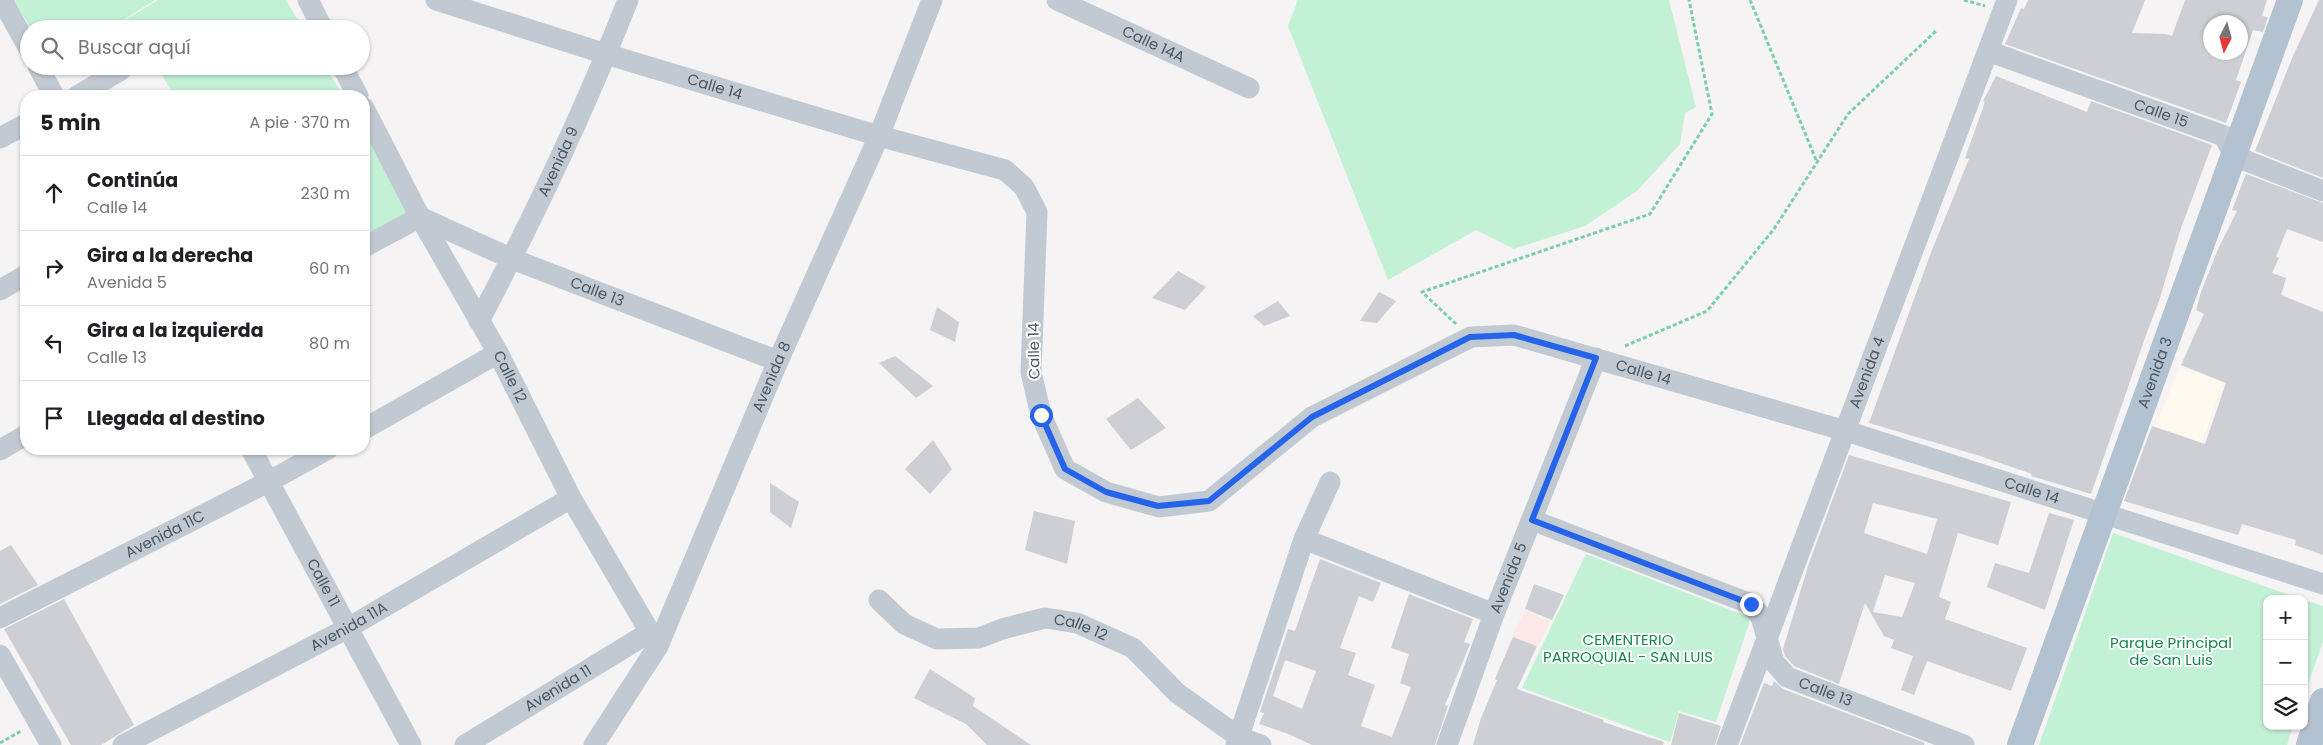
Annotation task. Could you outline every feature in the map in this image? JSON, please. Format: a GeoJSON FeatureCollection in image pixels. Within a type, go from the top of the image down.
{"type":"FeatureCollection","features":[{"type":"Feature","properties":{"kind":"main road","name":"Avenida 3"},"geometry":{"type":"LineString","coordinates":[[2020,745],[2290,0]]}},
{"type":"Feature","properties":{"kind":"main road"},"geometry":{"type":"LineString","coordinates":[[2309,745],[2323,701]]}},
{"type":"Feature","properties":{"kind":"street"},"geometry":{"type":"LineString","coordinates":[[2,0],[20,33]]}},
{"type":"Feature","properties":{"kind":"street"},"geometry":{"type":"LineString","coordinates":[[308,0],[318,20]]}},
{"type":"Feature","properties":{"kind":"street","name":"Calle 14"},"geometry":{"type":"LineString","coordinates":[[436,0],[606,54],[879,136],[1004,170],[1024,187],[1037,212],[1031,372],[1041,415],[1065,469],[1106,492],[1158,506],[1209,501],[1312,417],[1470,337],[1514,335],[1846,430],[2323,584]]}},
{"type":"Feature","properties":{"kind":"street","name":"Avenida 9"},"geometry":{"type":"LineString","coordinates":[[479,321],[512,259],[606,54],[628,0]]}},
{"type":"Feature","properties":{"kind":"street","name":"Avenida 8"},"geometry":{"type":"LineString","coordinates":[[594,745],[654,639],[879,136],[932,0]]}},
{"type":"Feature","properties":{"kind":"street","name":"Calle 14A"},"geometry":{"type":"LineString","coordinates":[[1058,0],[1249,88]]}},
{"type":"Feature","properties":{"kind":"street","name":"Avenida 4"},"geometry":{"type":"LineString","coordinates":[[1727,745],[1767,634],[1846,430],[2007,0]]}},
{"type":"Feature","properties":{"kind":"street","name":"Calle 15"},"geometry":{"type":"LineString","coordinates":[[1988,51],[2224,136],[2234,156]]}},
{"type":"Feature","properties":{"kind":"street"},"geometry":{"type":"LineString","coordinates":[[43,75],[51,90]]}},
{"type":"Feature","properties":{"kind":"street"},"geometry":{"type":"LineString","coordinates":[[87,90],[113,75]]}},
{"type":"Feature","properties":{"kind":"street"},"geometry":{"type":"LineString","coordinates":[[347,75],[355,90]]}},
{"type":"Feature","properties":{"kind":"street","name":"Calle 12"},"geometry":{"type":"LineString","coordinates":[[370,120],[420,216],[498,353],[570,498],[654,639]]}},
{"type":"Feature","properties":{"kind":"street"},"geometry":{"type":"LineString","coordinates":[[0,138],[20,127]]}},
{"type":"Feature","properties":{"kind":"street"},"geometry":{"type":"LineString","coordinates":[[2234,156],[2323,191]]}},
{"type":"Feature","properties":{"kind":"street"},"geometry":{"type":"LineString","coordinates":[[370,244],[420,216]]}},
{"type":"Feature","properties":{"kind":"street","name":"Calle 13"},"geometry":{"type":"LineString","coordinates":[[420,216],[512,259],[778,362]]}},
{"type":"Feature","properties":{"kind":"street"},"geometry":{"type":"LineString","coordinates":[[0,290],[20,278]]}},
{"type":"Feature","properties":{"kind":"street"},"geometry":{"type":"LineString","coordinates":[[370,426],[498,353]]}},
{"type":"Feature","properties":{"kind":"street","name":"Avenida 5"},"geometry":{"type":"LineString","coordinates":[[1447,745],[1494,614],[1596,358]]}},
{"type":"Feature","properties":{"kind":"street"},"geometry":{"type":"LineString","coordinates":[[0,450],[20,438]]}},
{"type":"Feature","properties":{"kind":"street","name":"Calle 11"},"geometry":{"type":"LineString","coordinates":[[254,455],[346,629],[411,745]]}},
{"type":"Feature","properties":{"kind":"street","name":"Avenida 11C"},"geometry":{"type":"LineString","coordinates":[[0,618],[268,482],[317,455]]}},
{"type":"Feature","properties":{"kind":"street"},"geometry":{"type":"LineString","coordinates":[[1238,741],[1304,539],[1330,482]]}},
{"type":"Feature","properties":{"kind":"street","name":"Avenida 11A"},"geometry":{"type":"LineString","coordinates":[[123,745],[346,629],[570,498]]}},
{"type":"Feature","properties":{"kind":"street","name":"Calle 13"},"geometry":{"type":"LineString","coordinates":[[1532,520],[1751,604],[1761,617],[1774,662],[1787,677],[1964,745]]}},
{"type":"Feature","properties":{"kind":"street"},"geometry":{"type":"LineString","coordinates":[[1304,539],[1494,614]]}},
{"type":"Feature","properties":{"kind":"street","name":"Calle 12"},"geometry":{"type":"LineString","coordinates":[[879,600],[904,624],[937,639],[979,638],[1002,629],[1045,618],[1077,622],[1133,648],[1177,693],[1238,741],[1261,745]]}},
{"type":"Feature","properties":{"kind":"street","name":"Avenida 11"},"geometry":{"type":"LineString","coordinates":[[465,745],[654,639]]}},
{"type":"Feature","properties":{"kind":"street"},"geometry":{"type":"LineString","coordinates":[[0,654],[36,722],[51,745]]}},
{"type":"Feature","properties":{"kind":"path"},"geometry":{"type":"LineString","coordinates":[[1470,337],[1422,292],[1650,214],[1712,114],[1689,0]]}},
{"type":"Feature","properties":{"kind":"path"},"geometry":{"type":"LineString","coordinates":[[1750,0],[1817,162]]}},
{"type":"Feature","properties":{"kind":"path"},"geometry":{"type":"LineString","coordinates":[[1596,358],[1707,311],[1774,229],[1848,114],[1936,30]]}},
{"type":"Feature","properties":{"kind":"path"},"geometry":{"type":"LineString","coordinates":[[0,742],[36,722]]}},
{"type":"Feature","properties":{"kind":"shaded area"},"geometry":{"type":"Polygon","coordinates":[[[2180,367],[2224,383],[2202,443],[2155,426],[2180,367]]]}},
{"type":"Feature","properties":{"kind":"shaded area"},"geometry":{"type":"Polygon","coordinates":[[[1525,611],[1550,621],[1538,646],[1512,637],[1525,611]]]}},
{"type":"Feature","properties":{"kind":"green space"},"geometry":{"type":"Polygon","coordinates":[[[14,0],[155,0],[123,20],[26,20],[14,0]]]}},
{"type":"Feature","properties":{"kind":"green space"},"geometry":{"type":"Polygon","coordinates":[[[158,0],[286,0],[298,20],[126,20],[158,0]]]}},
{"type":"Feature","properties":{"kind":"green space"},"geometry":{"type":"Polygon","coordinates":[[[1298,0],[1669,0],[1696,107],[1685,113],[1680,144],[1637,191],[1585,226],[1514,249],[1476,230],[1388,280],[1288,26],[1298,0]]]}},
{"type":"Feature","properties":{"kind":"green space"},"geometry":{"type":"Polygon","coordinates":[[[162,75],[330,75],[339,90],[171,90],[162,75]]]}},
{"type":"Feature","properties":{"kind":"green space"},"geometry":{"type":"Polygon","coordinates":[[[370,141],[414,214],[370,238],[370,141]]]}},
{"type":"Feature","properties":{"kind":"green space","name":"Parque Principal de San Luis"},"geometry":{"type":"Polygon","coordinates":[[[2113,533],[2290,595],[2263,595],[2263,730],[2292,730],[2287,745],[2039,745],[2113,533]]]}},
{"type":"Feature","properties":{"kind":"green space","name":"CEMENTERIO PARROQUIAL - SAN LUIS"},"geometry":{"type":"Polygon","coordinates":[[[1586,554],[1751,618],[1716,722],[1679,711],[1670,742],[1522,688],[1586,554]]]}},
{"type":"Feature","properties":{"kind":"green space"},"geometry":{"type":"Polygon","coordinates":[[[2308,601],[2323,606],[2323,642],[2308,684],[2308,601]]]}},
{"type":"Feature","properties":{"kind":"building"},"geometry":{"type":"Polygon","coordinates":[[[2028,0],[2145,0],[2132,33],[2166,34],[2172,36],[2185,0],[2267,0],[2262,16],[2268,17],[2263,32],[2253,30],[2248,45],[2248,15],[2203,15],[2203,60],[2243,60],[2236,80],[2241,82],[2226,123],[2005,44],[2021,8],[2024,9],[2028,0]]]}},
{"type":"Feature","properties":{"kind":"building"},"geometry":{"type":"Polygon","coordinates":[[[2319,0],[2323,0],[2323,178],[2255,151],[2293,56],[2319,0]]]}},
{"type":"Feature","properties":{"kind":"building"},"geometry":{"type":"Polygon","coordinates":[[[1996,76],[2087,112],[2091,101],[2212,145],[2180,231],[2159,301],[2091,494],[2031,476],[2032,474],[1977,455],[1869,423],[1930,255],[1969,159],[1965,158],[1985,102],[1983,101],[1996,76]]]}},
{"type":"Feature","properties":{"kind":"building"},"geometry":{"type":"Polygon","coordinates":[[[2246,174],[2323,203],[2323,242],[2287,229],[2276,257],[2279,258],[2272,273],[2286,278],[2281,295],[2323,312],[2323,555],[2295,545],[2296,540],[2242,524],[2238,535],[2124,501],[2152,426],[2205,444],[2226,383],[2181,365],[2204,314],[2196,310],[2201,292],[2218,249],[2237,211],[2232,210],[2246,174]]]}},
{"type":"Feature","properties":{"kind":"building"},"geometry":{"type":"Polygon","coordinates":[[[1178,271],[1206,287],[1185,310],[1152,298],[1178,271]]]}},
{"type":"Feature","properties":{"kind":"building"},"geometry":{"type":"Polygon","coordinates":[[[1379,292],[1396,301],[1377,323],[1360,321],[1379,292]]]}},
{"type":"Feature","properties":{"kind":"building"},"geometry":{"type":"Polygon","coordinates":[[[1278,301],[1290,316],[1264,326],[1253,316],[1278,301]]]}},
{"type":"Feature","properties":{"kind":"building"},"geometry":{"type":"Polygon","coordinates":[[[937,307],[959,322],[955,342],[930,330],[937,307]]]}},
{"type":"Feature","properties":{"kind":"building"},"geometry":{"type":"Polygon","coordinates":[[[895,356],[933,386],[916,398],[879,363],[895,356]]]}},
{"type":"Feature","properties":{"kind":"building"},"geometry":{"type":"Polygon","coordinates":[[[1138,398],[1166,428],[1131,450],[1106,419],[1138,398]]]}},
{"type":"Feature","properties":{"kind":"building"},"geometry":{"type":"Polygon","coordinates":[[[933,440],[952,469],[930,494],[905,469],[933,440]]]}},
{"type":"Feature","properties":{"kind":"building"},"geometry":{"type":"Polygon","coordinates":[[[1849,455],[2011,502],[1998,545],[1958,533],[1939,597],[1951,602],[1945,619],[2027,648],[2011,691],[1927,661],[1914,695],[1901,690],[1913,656],[1891,648],[1894,640],[1884,636],[1865,603],[1839,684],[1794,666],[1785,656],[1783,649],[1809,563],[1849,455]],[[1873,503],[1864,533],[1927,554],[1937,519],[1873,503]],[[1885,575],[1873,612],[1902,617],[1915,583],[1885,575]]]}},
{"type":"Feature","properties":{"kind":"building"},"geometry":{"type":"Polygon","coordinates":[[[770,483],[799,502],[791,528],[770,512],[770,483]]]}},
{"type":"Feature","properties":{"kind":"building"},"geometry":{"type":"Polygon","coordinates":[[[1034,511],[1075,521],[1067,564],[1025,550],[1034,511]]]}},
{"type":"Feature","properties":{"kind":"building"},"geometry":{"type":"Polygon","coordinates":[[[2049,513],[2074,520],[2045,610],[1987,587],[1995,563],[2029,573],[2049,513]]]}},
{"type":"Feature","properties":{"kind":"building"},"geometry":{"type":"Polygon","coordinates":[[[11,545],[38,585],[0,604],[0,551],[11,545]]]}},
{"type":"Feature","properties":{"kind":"building"},"geometry":{"type":"Polygon","coordinates":[[[1320,559],[1381,583],[1373,602],[1359,596],[1340,648],[1356,653],[1348,675],[1375,685],[1361,726],[1392,737],[1411,687],[1400,683],[1409,654],[1391,648],[1409,594],[1473,619],[1464,642],[1470,644],[1445,705],[1448,706],[1435,745],[1312,745],[1286,733],[1259,724],[1264,713],[1260,712],[1288,629],[1295,631],[1320,559]],[[1285,660],[1273,696],[1302,709],[1316,671],[1285,660]]]}},
{"type":"Feature","properties":{"kind":"building"},"geometry":{"type":"Polygon","coordinates":[[[1534,584],[1564,595],[1552,620],[1525,609],[1534,584]]]}},
{"type":"Feature","properties":{"kind":"building"},"geometry":{"type":"Polygon","coordinates":[[[64,599],[134,725],[101,745],[71,745],[4,629],[64,599]]]}},
{"type":"Feature","properties":{"kind":"building"},"geometry":{"type":"Polygon","coordinates":[[[1513,637],[1537,646],[1517,689],[1604,720],[1603,722],[1664,742],[1663,745],[1473,745],[1481,718],[1497,680],[1495,679],[1513,637]]]}},
{"type":"Feature","properties":{"kind":"building"},"geometry":{"type":"Polygon","coordinates":[[[930,669],[975,698],[973,706],[1031,745],[987,745],[966,724],[914,698],[930,669]]]}},
{"type":"Feature","properties":{"kind":"building"},"geometry":{"type":"Polygon","coordinates":[[[1774,681],[1783,689],[1925,743],[1924,745],[1740,745],[1764,683],[1772,686],[1774,681]]]}},
{"type":"Feature","properties":{"kind":"building"},"geometry":{"type":"Polygon","coordinates":[[[1679,713],[1721,726],[1715,745],[1671,745],[1679,713]]]}},
{"type":"Feature","properties":{"kind":"route"},"geometry":{"type":"LineString","coordinates":[[1041,415],[1065,469],[1106,492],[1158,506],[1209,501],[1312,417],[1470,337],[1514,335],[1596,358],[1532,520],[1751,604]]}}]}
